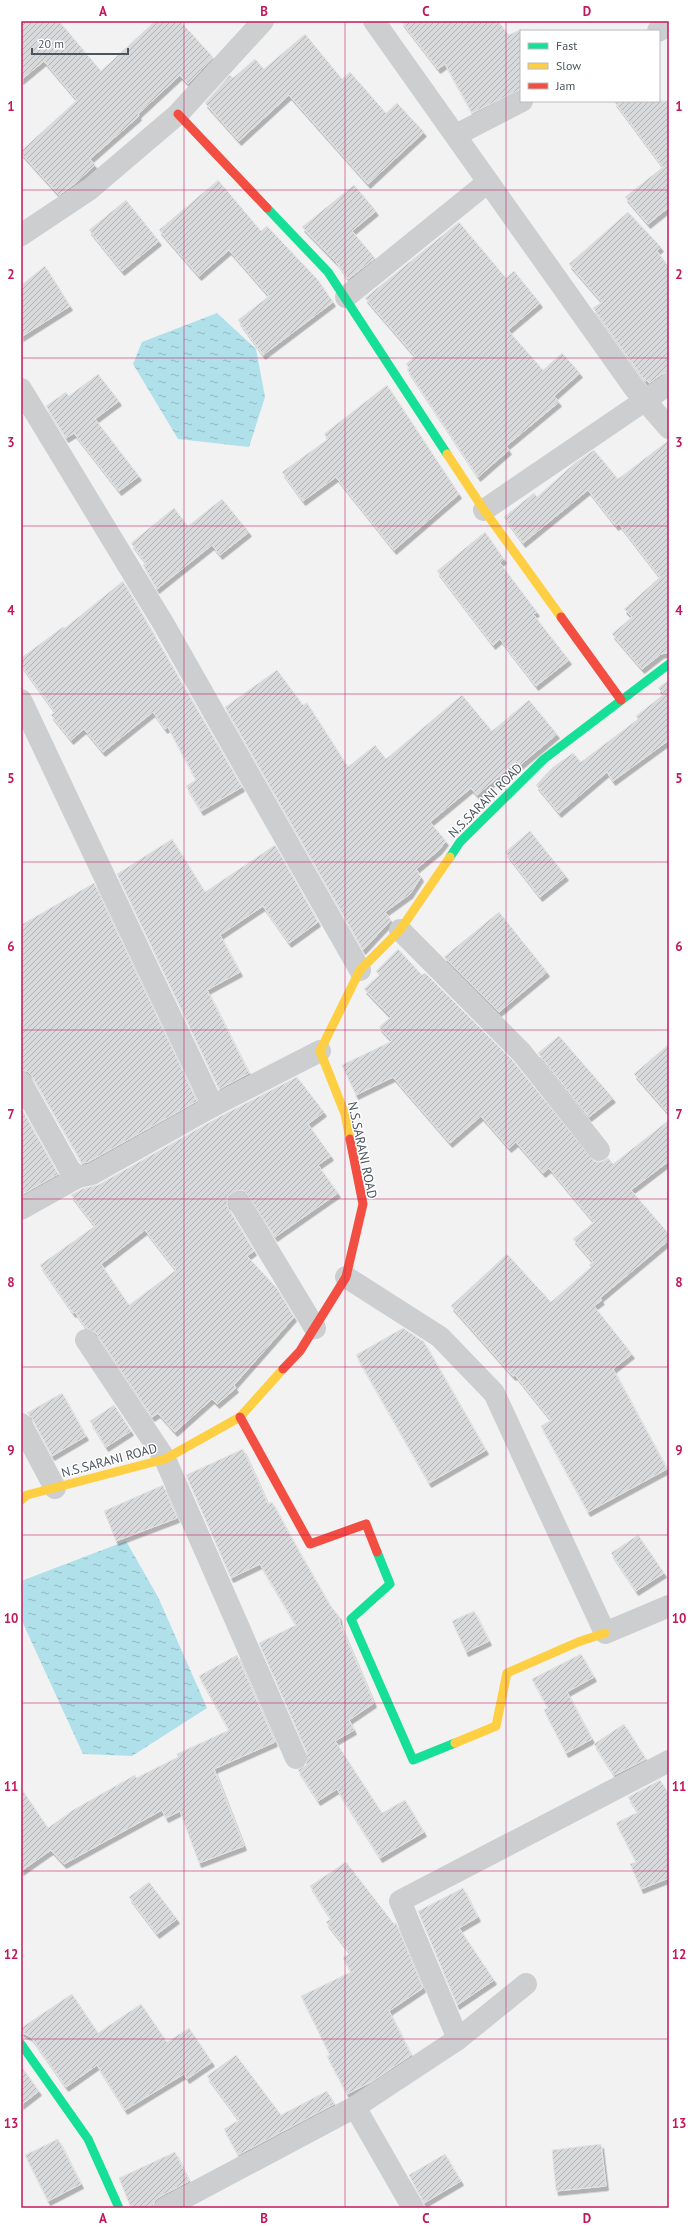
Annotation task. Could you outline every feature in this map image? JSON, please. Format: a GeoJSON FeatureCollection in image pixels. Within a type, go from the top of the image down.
{"type":"FeatureCollection","features":[{"type":"Feature","properties":{"kind":"street"},"geometry":{"type":"LineString","coordinates":[[21,235],[90,189],[178,114],[262,21]]}},
{"type":"Feature","properties":{"kind":"street"},"geometry":{"type":"LineString","coordinates":[[378,22],[488,182],[634,389],[647,400],[669,428]]}},
{"type":"Feature","properties":{"kind":"street"},"geometry":{"type":"LineString","coordinates":[[660,30],[669,25]]}},
{"type":"Feature","properties":{"kind":"street"},"geometry":{"type":"LineString","coordinates":[[456,135],[520,102]]}},
{"type":"Feature","properties":{"kind":"street"},"geometry":{"type":"LineString","coordinates":[[178,114],[328,272],[346,297],[484,510],[622,700]]}},
{"type":"Feature","properties":{"kind":"street"},"geometry":{"type":"LineString","coordinates":[[346,297],[488,182]]}},
{"type":"Feature","properties":{"kind":"street"},"geometry":{"type":"LineString","coordinates":[[484,510],[669,384]]}},
{"type":"Feature","properties":{"kind":"street"},"geometry":{"type":"LineString","coordinates":[[21,389],[163,624],[360,970]]}},
{"type":"Feature","properties":{"kind":"street","name":"N.S.SARANI ROAD"},"geometry":{"type":"LineString","coordinates":[[21,1500],[27,1495],[166,1459],[240,1417],[300,1352],[346,1277],[363,1204],[345,1114],[320,1051],[360,970],[400,930],[460,842],[544,759],[669,664]]}},
{"type":"Feature","properties":{"kind":"street"},"geometry":{"type":"LineString","coordinates":[[21,700],[213,1106]]}},
{"type":"Feature","properties":{"kind":"street"},"geometry":{"type":"LineString","coordinates":[[400,930],[522,1053],[598,1150]]}},
{"type":"Feature","properties":{"kind":"street"},"geometry":{"type":"LineString","coordinates":[[21,1209],[78,1177],[92,1174],[213,1106],[320,1051]]}},
{"type":"Feature","properties":{"kind":"street"},"geometry":{"type":"LineString","coordinates":[[21,1082],[70,1170],[78,1177]]}},
{"type":"Feature","properties":{"kind":"street"},"geometry":{"type":"LineString","coordinates":[[239,1202],[315,1328]]}},
{"type":"Feature","properties":{"kind":"street"},"geometry":{"type":"LineString","coordinates":[[346,1277],[440,1337],[494,1393],[605,1633]]}},
{"type":"Feature","properties":{"kind":"street"},"geometry":{"type":"LineString","coordinates":[[86,1340],[166,1459],[296,1758]]}},
{"type":"Feature","properties":{"kind":"street"},"geometry":{"type":"LineString","coordinates":[[240,1417],[310,1544],[366,1524],[390,1584],[351,1619],[413,1760],[496,1726],[507,1673],[578,1642],[605,1633],[669,1606]]}},
{"type":"Feature","properties":{"kind":"street"},"geometry":{"type":"LineString","coordinates":[[21,1424],[56,1488]]}},
{"type":"Feature","properties":{"kind":"street"},"geometry":{"type":"LineString","coordinates":[[458,2039],[400,1901],[669,1761]]}},
{"type":"Feature","properties":{"kind":"street"},"geometry":{"type":"LineString","coordinates":[[165,2208],[355,2106],[458,2039],[526,1984]]}},
{"type":"Feature","properties":{"kind":"street"},"geometry":{"type":"LineString","coordinates":[[21,2044],[88,2139],[119,2208]]}},
{"type":"Feature","properties":{"kind":"street"},"geometry":{"type":"LineString","coordinates":[[355,2106],[413,2208]]}},
{"type":"Feature","properties":{"kind":"water"},"geometry":{"type":"Polygon","coordinates":[[[217,313],[256,349],[265,397],[249,447],[178,439],[133,364],[142,342],[217,313]]]}},
{"type":"Feature","properties":{"kind":"water"},"geometry":{"type":"Polygon","coordinates":[[[126,1541],[158,1597],[207,1708],[132,1756],[83,1754],[21,1619],[21,1581],[126,1541]]]}},
{"type":"Feature","properties":{"kind":"building"},"geometry":{"type":"Polygon","coordinates":[[[21,21],[59,21],[101,71],[155,21],[180,21],[213,57],[188,84],[180,75],[138,114],[139,116],[90,159],[95,165],[73,185],[59,195],[21,153],[21,151],[77,100],[44,61],[21,80],[21,21]]]}},
{"type":"Feature","properties":{"kind":"building"},"geometry":{"type":"Polygon","coordinates":[[[401,21],[498,21],[509,35],[521,29],[520,89],[472,113],[445,64],[438,69],[401,21]]]}},
{"type":"Feature","properties":{"kind":"building"},"geometry":{"type":"Polygon","coordinates":[[[305,34],[342,79],[350,72],[386,113],[397,103],[424,132],[368,184],[289,95],[239,141],[205,103],[230,75],[233,78],[255,59],[264,69],[305,34]]]}},
{"type":"Feature","properties":{"kind":"building"},"geometry":{"type":"Polygon","coordinates":[[[669,101],[669,207],[648,224],[625,197],[663,167],[615,102],[669,101]]]}},
{"type":"Feature","properties":{"kind":"building"},"geometry":{"type":"Polygon","coordinates":[[[218,180],[261,231],[267,226],[318,280],[333,302],[263,355],[238,320],[269,296],[229,250],[199,276],[159,230],[218,180]]]}},
{"type":"Feature","properties":{"kind":"building"},"geometry":{"type":"Polygon","coordinates":[[[354,185],[376,211],[352,231],[375,258],[348,279],[337,263],[302,227],[354,185]]]}},
{"type":"Feature","properties":{"kind":"building"},"geometry":{"type":"Polygon","coordinates":[[[126,200],[159,241],[122,271],[89,230],[126,200]]]}},
{"type":"Feature","properties":{"kind":"building"},"geometry":{"type":"Polygon","coordinates":[[[628,212],[661,247],[657,251],[669,267],[669,372],[662,374],[649,383],[647,380],[645,381],[593,308],[602,302],[569,264],[628,212]]]}},
{"type":"Feature","properties":{"kind":"building"},"geometry":{"type":"Polygon","coordinates":[[[459,222],[506,278],[514,271],[540,303],[508,330],[543,370],[562,353],[580,373],[554,396],[559,402],[506,446],[509,450],[478,477],[407,369],[409,368],[406,364],[415,356],[365,298],[459,222]]]}},
{"type":"Feature","properties":{"kind":"building"},"geometry":{"type":"Polygon","coordinates":[[[45,266],[70,306],[21,337],[21,285],[45,266]]]}},
{"type":"Feature","properties":{"kind":"building"},"geometry":{"type":"Polygon","coordinates":[[[98,374],[119,401],[95,419],[139,476],[119,491],[74,433],[66,438],[46,406],[66,392],[69,396],[98,374]]]}},
{"type":"Feature","properties":{"kind":"building"},"geometry":{"type":"Polygon","coordinates":[[[387,385],[459,494],[394,550],[336,477],[303,501],[282,472],[328,439],[324,434],[387,385]]]}},
{"type":"Feature","properties":{"kind":"building"},"geometry":{"type":"Polygon","coordinates":[[[669,440],[669,652],[661,654],[642,669],[612,634],[632,617],[624,609],[660,577],[619,524],[616,526],[588,490],[523,543],[504,517],[534,493],[537,497],[575,463],[594,450],[618,479],[669,440]]]}},
{"type":"Feature","properties":{"kind":"building"},"geometry":{"type":"Polygon","coordinates":[[[222,499],[249,532],[220,555],[212,545],[157,589],[143,565],[146,563],[131,543],[174,508],[188,526],[222,499]]]}},
{"type":"Feature","properties":{"kind":"building"},"geometry":{"type":"Polygon","coordinates":[[[485,532],[504,559],[500,563],[537,612],[533,614],[569,660],[536,686],[500,639],[493,645],[437,571],[485,532]]]}},
{"type":"Feature","properties":{"kind":"building"},"geometry":{"type":"Polygon","coordinates":[[[123,581],[242,787],[201,811],[186,786],[196,780],[168,727],[165,729],[153,712],[103,752],[84,729],[71,740],[51,715],[55,712],[21,665],[21,658],[63,627],[65,628],[123,581]]]}},
{"type":"Feature","properties":{"kind":"building"},"geometry":{"type":"Polygon","coordinates":[[[277,670],[303,705],[307,703],[348,767],[375,745],[386,759],[462,695],[492,731],[529,700],[557,734],[520,765],[517,761],[477,795],[471,788],[430,822],[446,841],[439,850],[416,869],[421,877],[410,894],[385,912],[391,920],[363,950],[225,707],[277,670]]]}},
{"type":"Feature","properties":{"kind":"building"},"geometry":{"type":"Polygon","coordinates":[[[669,680],[669,740],[613,781],[607,772],[559,813],[536,785],[552,768],[573,753],[581,762],[638,719],[636,716],[664,694],[658,688],[669,680]]]}},
{"type":"Feature","properties":{"kind":"building"},"geometry":{"type":"Polygon","coordinates":[[[530,831],[566,876],[540,897],[505,852],[530,831]]]}},
{"type":"Feature","properties":{"kind":"building"},"geometry":{"type":"Polygon","coordinates":[[[172,839],[205,892],[275,845],[318,922],[289,943],[263,906],[220,935],[240,972],[207,990],[249,1073],[219,1089],[117,874],[172,839]]]}},
{"type":"Feature","properties":{"kind":"building"},"geometry":{"type":"Polygon","coordinates":[[[94,883],[197,1101],[88,1162],[82,1163],[32,1076],[27,1071],[21,1070],[21,925],[94,883]]]}},
{"type":"Feature","properties":{"kind":"building"},"geometry":{"type":"Polygon","coordinates":[[[499,912],[547,972],[499,1012],[444,957],[499,912]]]}},
{"type":"Feature","properties":{"kind":"building"},"geometry":{"type":"Polygon","coordinates":[[[398,949],[422,975],[425,973],[513,1061],[594,1161],[601,1162],[608,1158],[613,1164],[669,1120],[669,1161],[631,1190],[669,1234],[669,1240],[600,1298],[602,1300],[594,1306],[632,1354],[613,1369],[667,1469],[588,1512],[541,1426],[551,1420],[515,1375],[513,1376],[451,1306],[507,1254],[551,1302],[591,1267],[589,1265],[593,1262],[573,1239],[594,1222],[549,1168],[543,1173],[516,1142],[509,1148],[481,1116],[450,1143],[393,1077],[356,1095],[342,1065],[392,1041],[379,1027],[391,1017],[364,989],[379,975],[376,971],[398,949]]]}},
{"type":"Feature","properties":{"kind":"building"},"geometry":{"type":"Polygon","coordinates":[[[559,1036],[613,1098],[589,1117],[538,1053],[559,1036]]]}},
{"type":"Feature","properties":{"kind":"building"},"geometry":{"type":"Polygon","coordinates":[[[669,1044],[669,1114],[634,1074],[669,1044]]]}},
{"type":"Feature","properties":{"kind":"building"},"geometry":{"type":"Polygon","coordinates":[[[297,1077],[324,1112],[308,1124],[331,1156],[318,1165],[338,1193],[275,1237],[245,1191],[238,1190],[228,1196],[228,1208],[254,1251],[247,1256],[276,1287],[294,1317],[234,1385],[236,1388],[217,1404],[212,1399],[175,1432],[158,1413],[152,1417],[96,1333],[86,1328],[75,1312],[73,1313],[40,1265],[95,1226],[71,1195],[82,1189],[98,1185],[219,1117],[297,1077]],[[145,1230],[101,1264],[129,1305],[176,1270],[145,1230]]]}},
{"type":"Feature","properties":{"kind":"building"},"geometry":{"type":"Polygon","coordinates":[[[21,1108],[58,1174],[21,1195],[21,1108]]]}},
{"type":"Feature","properties":{"kind":"building"},"geometry":{"type":"Polygon","coordinates":[[[403,1328],[424,1342],[486,1450],[429,1483],[356,1355],[403,1328]]]}},
{"type":"Feature","properties":{"kind":"building"},"geometry":{"type":"Polygon","coordinates":[[[62,1393],[86,1436],[52,1456],[32,1418],[27,1413],[62,1393]]]}},
{"type":"Feature","properties":{"kind":"building"},"geometry":{"type":"Polygon","coordinates":[[[114,1405],[131,1431],[106,1447],[90,1421],[114,1405]]]}},
{"type":"Feature","properties":{"kind":"building"},"geometry":{"type":"Polygon","coordinates":[[[243,1449],[268,1504],[272,1502],[331,1607],[339,1616],[340,1624],[374,1703],[349,1720],[354,1730],[335,1741],[382,1813],[405,1800],[424,1832],[380,1858],[337,1789],[318,1801],[298,1770],[306,1765],[307,1753],[259,1643],[296,1625],[260,1564],[231,1578],[186,1475],[243,1449]]]}},
{"type":"Feature","properties":{"kind":"building"},"geometry":{"type":"Polygon","coordinates":[[[163,1485],[177,1518],[116,1541],[104,1511],[163,1485]]]}},
{"type":"Feature","properties":{"kind":"building"},"geometry":{"type":"Polygon","coordinates":[[[638,1535],[664,1573],[636,1591],[611,1553],[638,1535]]]}},
{"type":"Feature","properties":{"kind":"building"},"geometry":{"type":"Polygon","coordinates":[[[474,1611],[489,1641],[466,1652],[452,1621],[474,1611]]]}},
{"type":"Feature","properties":{"kind":"building"},"geometry":{"type":"Polygon","coordinates":[[[581,1654],[594,1677],[567,1692],[592,1739],[566,1753],[544,1710],[548,1708],[532,1679],[581,1654]]]}},
{"type":"Feature","properties":{"kind":"building"},"geometry":{"type":"Polygon","coordinates":[[[237,1655],[275,1742],[214,1769],[244,1846],[199,1863],[180,1811],[166,1818],[162,1810],[64,1864],[51,1850],[21,1871],[21,1788],[48,1828],[73,1810],[135,1775],[136,1778],[178,1757],[177,1754],[229,1730],[199,1676],[237,1655]]]}},
{"type":"Feature","properties":{"kind":"building"},"geometry":{"type":"Polygon","coordinates":[[[624,1724],[646,1759],[614,1775],[594,1744],[624,1724]]]}},
{"type":"Feature","properties":{"kind":"building"},"geometry":{"type":"Polygon","coordinates":[[[660,1780],[669,1794],[669,1878],[641,1889],[630,1864],[636,1862],[616,1823],[638,1812],[628,1797],[660,1780]]]}},
{"type":"Feature","properties":{"kind":"building"},"geometry":{"type":"Polygon","coordinates":[[[346,1862],[394,1924],[396,1923],[423,1988],[389,2011],[411,2055],[371,2082],[347,2094],[327,2056],[330,2055],[301,1996],[351,1972],[343,1958],[350,1953],[326,1922],[331,1919],[310,1886],[346,1862]]]}},
{"type":"Feature","properties":{"kind":"building"},"geometry":{"type":"Polygon","coordinates":[[[149,1882],[177,1919],[157,1934],[129,1897],[149,1882]]]}},
{"type":"Feature","properties":{"kind":"building"},"geometry":{"type":"Polygon","coordinates":[[[463,1888],[478,1917],[459,1928],[494,1980],[457,2005],[418,1911],[463,1888]]]}},
{"type":"Feature","properties":{"kind":"building"},"geometry":{"type":"Polygon","coordinates":[[[72,1994],[98,2033],[141,2004],[167,2042],[189,2028],[212,2062],[187,2079],[184,2074],[125,2110],[97,2065],[66,2087],[31,2037],[21,2032],[21,2028],[72,1994]]]}},
{"type":"Feature","properties":{"kind":"building"},"geometry":{"type":"Polygon","coordinates":[[[236,2055],[281,2115],[327,2091],[334,2104],[238,2155],[224,2129],[239,2120],[207,2076],[236,2055]]]}},
{"type":"Feature","properties":{"kind":"building"},"geometry":{"type":"Polygon","coordinates":[[[21,2066],[39,2091],[21,2105],[21,2066]]]}},
{"type":"Feature","properties":{"kind":"building"},"geometry":{"type":"Polygon","coordinates":[[[58,2139],[81,2184],[48,2201],[25,2155],[58,2139]]]}},
{"type":"Feature","properties":{"kind":"building"},"geometry":{"type":"Polygon","coordinates":[[[601,2144],[606,2186],[556,2191],[552,2150],[601,2144]]]}},
{"type":"Feature","properties":{"kind":"building"},"geometry":{"type":"Polygon","coordinates":[[[175,2152],[189,2181],[159,2197],[154,2202],[153,2208],[131,2208],[119,2178],[175,2152]]]}},
{"type":"Feature","properties":{"kind":"building"},"geometry":{"type":"Polygon","coordinates":[[[445,2154],[461,2181],[424,2203],[409,2175],[445,2154]]]}},
{"type":"Feature","properties":{"kind":"traffic: fast"},"geometry":{"type":"LineString","coordinates":[[267,208],[328,272],[447,454]]}},
{"type":"Feature","properties":{"kind":"traffic: fast"},"geometry":{"type":"LineString","coordinates":[[450,857],[460,842],[544,759],[669,664]]}},
{"type":"Feature","properties":{"kind":"traffic: fast"},"geometry":{"type":"LineString","coordinates":[[377,1552],[390,1584],[351,1619],[413,1760],[455,1743]]}},
{"type":"Feature","properties":{"kind":"traffic: fast"},"geometry":{"type":"LineString","coordinates":[[21,2044],[88,2139],[119,2208]]}},
{"type":"Feature","properties":{"kind":"traffic: slow"},"geometry":{"type":"LineString","coordinates":[[447,454],[484,510],[561,617]]}},
{"type":"Feature","properties":{"kind":"traffic: slow"},"geometry":{"type":"LineString","coordinates":[[350,1139],[345,1114],[320,1051],[360,970],[400,930],[450,857]]}},
{"type":"Feature","properties":{"kind":"traffic: slow"},"geometry":{"type":"LineString","coordinates":[[21,1500],[27,1495],[165,1459],[240,1417],[283,1369]]}},
{"type":"Feature","properties":{"kind":"traffic: slow"},"geometry":{"type":"LineString","coordinates":[[455,1743],[496,1726],[507,1673],[578,1642],[605,1633]]}},
{"type":"Feature","properties":{"kind":"traffic: jam"},"geometry":{"type":"LineString","coordinates":[[178,114],[267,208]]}},
{"type":"Feature","properties":{"kind":"traffic: jam"},"geometry":{"type":"LineString","coordinates":[[561,617],[621,700]]}},
{"type":"Feature","properties":{"kind":"traffic: jam"},"geometry":{"type":"LineString","coordinates":[[283,1369],[300,1351],[346,1277],[363,1204],[350,1139]]}},
{"type":"Feature","properties":{"kind":"traffic: jam"},"geometry":{"type":"LineString","coordinates":[[240,1417],[310,1544],[366,1524],[377,1552]]}}]}
